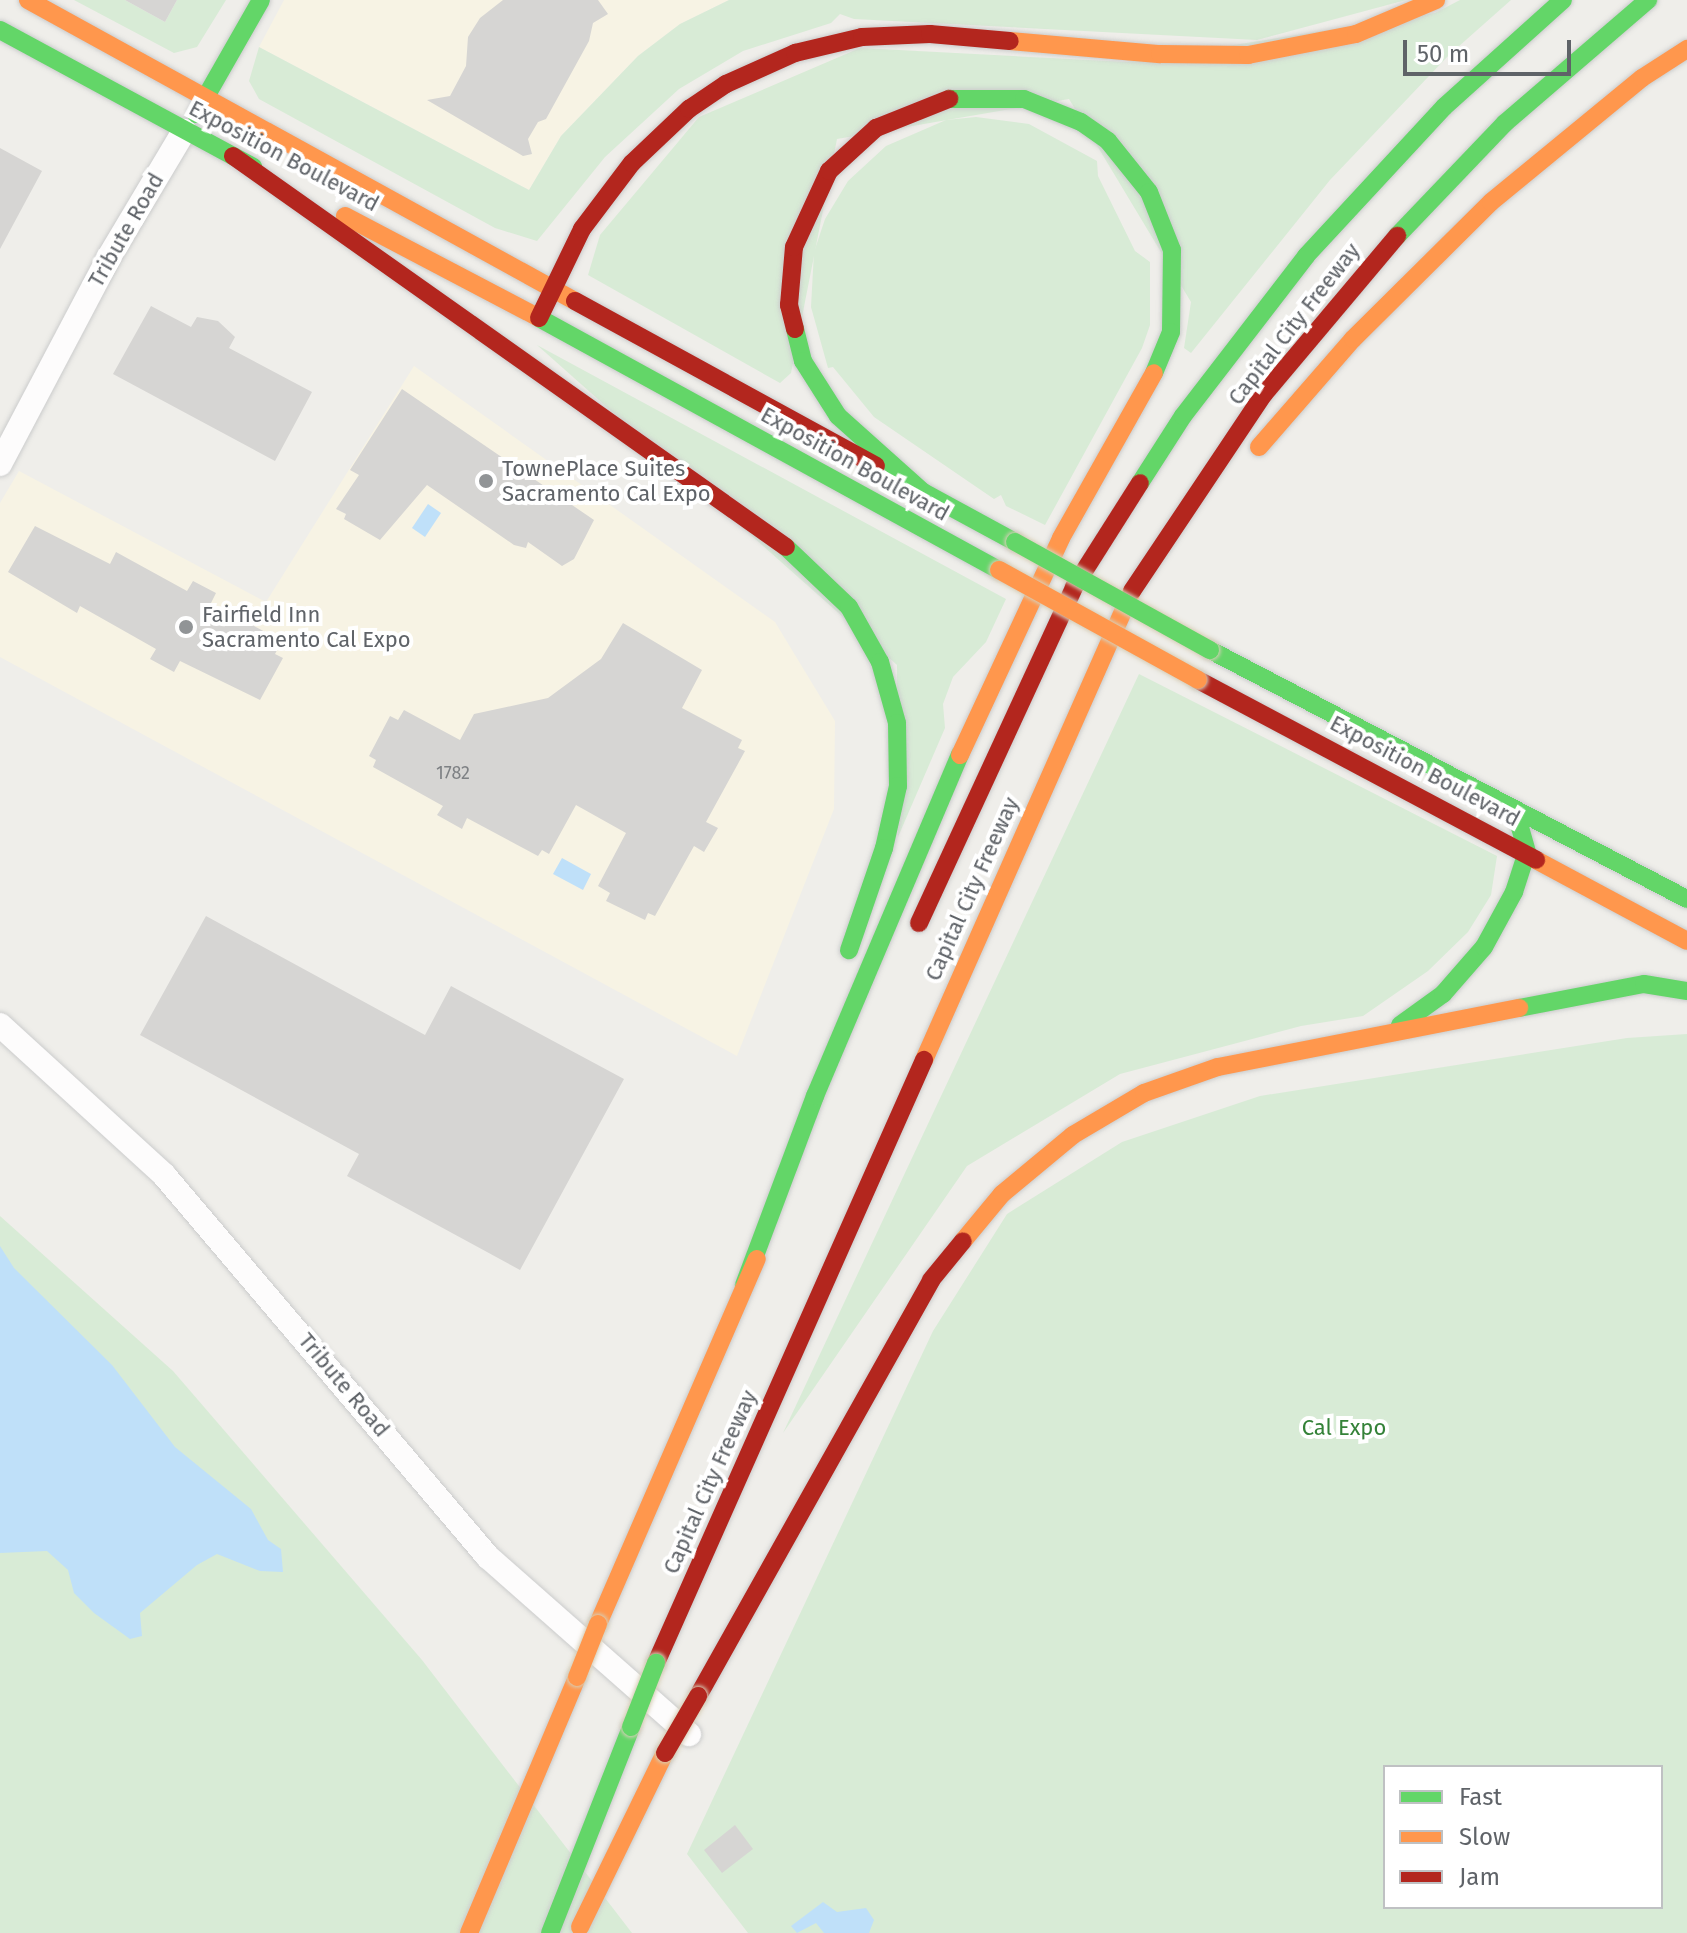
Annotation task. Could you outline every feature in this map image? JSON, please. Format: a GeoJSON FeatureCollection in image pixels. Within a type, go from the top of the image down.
{"type":"FeatureCollection","features":[{"type":"Feature","properties":{"kind":"main road","name":"Exposition Boulevard"},"geometry":{"type":"LineString","coordinates":[[28,0],[1210,650],[1687,899]]}},
{"type":"Feature","properties":{"kind":"main road","name":"Tribute Road"},"geometry":{"type":"LineString","coordinates":[[184,131],[207,98],[261,0]]}},
{"type":"Feature","properties":{"kind":"main road"},"geometry":{"type":"LineString","coordinates":[[539,318],[582,229],[660,134],[726,84],[795,53],[862,37],[930,34],[1160,54],[1248,55],[1356,34],[1436,0]]}},
{"type":"Feature","properties":{"kind":"main road","name":"Capital City Freeway"},"geometry":{"type":"LineString","coordinates":[[911,941],[1074,587],[1183,416],[1306,256],[1444,107],[1563,0]]}},
{"type":"Feature","properties":{"kind":"main road","name":"Capital City Freeway"},"geometry":{"type":"LineString","coordinates":[[550,1933],[656,1663],[1133,590],[1264,394],[1379,254],[1505,123],[1648,0]]}},
{"type":"Feature","properties":{"kind":"main road","name":"Exposition Boulevard"},"geometry":{"type":"LineString","coordinates":[[0,30],[539,318],[1198,680],[1527,852],[1687,941]]}},
{"type":"Feature","properties":{"kind":"main road"},"geometry":{"type":"LineString","coordinates":[[1133,590],[1353,339],[1491,202],[1642,78],[1687,49]]}},
{"type":"Feature","properties":{"kind":"main road"},"geometry":{"type":"LineString","coordinates":[[744,1285],[815,1096],[989,688],[1061,538],[1153,376],[1171,332],[1172,250],[1149,192],[1108,141],[1081,122],[1024,99],[965,96],[933,102],[876,128],[829,171],[809,206],[794,247],[789,305],[803,361],[838,416],[923,492]]}},
{"type":"Feature","properties":{"kind":"main road"},"geometry":{"type":"LineString","coordinates":[[233,156],[805,561],[849,607],[880,662],[891,695],[897,723],[898,786],[884,848],[843,967]]}},
{"type":"Feature","properties":{"kind":"main road"},"geometry":{"type":"LineString","coordinates":[[1392,1031],[1443,994],[1484,947],[1514,892],[1527,852],[1515,810]]}},
{"type":"Feature","properties":{"kind":"main road"},"geometry":{"type":"LineString","coordinates":[[577,1933],[665,1753],[913,1309],[952,1250],[1002,1194],[1073,1135],[1144,1093],[1218,1067],[1644,984],[1687,991]]}},
{"type":"Feature","properties":{"kind":"main road"},"geometry":{"type":"LineString","coordinates":[[705,1371],[823,1027]]}},
{"type":"Feature","properties":{"kind":"main road","name":"Capital City Freeway"},"geometry":{"type":"LineString","coordinates":[[469,1933],[705,1371],[848,1070]]}},
{"type":"Feature","properties":{"kind":"street","name":"Tribute Road"},"geometry":{"type":"LineString","coordinates":[[0,464],[109,257],[184,131]]}},
{"type":"Feature","properties":{"kind":"street","name":"Tribute Road"},"geometry":{"type":"LineString","coordinates":[[0,1025],[164,1175],[488,1557],[694,1738]]}},
{"type":"Feature","properties":{"kind":"shaded area"},"geometry":{"type":"Polygon","coordinates":[[[284,0],[729,0],[680,24],[638,56],[561,136],[529,190],[259,47],[284,0]]]}},
{"type":"Feature","properties":{"kind":"shaded area"},"geometry":{"type":"Polygon","coordinates":[[[414,366],[775,622],[835,721],[834,809],[737,1056],[0,657],[0,503],[19,471],[266,602],[414,366]]]}},
{"type":"Feature","properties":{"kind":"green space"},"geometry":{"type":"Polygon","coordinates":[[[74,0],[125,0],[165,22],[177,0],[226,0],[197,47],[174,53],[74,0]]]}},
{"type":"Feature","properties":{"kind":"green space"},"geometry":{"type":"Polygon","coordinates":[[[729,0],[1406,0],[1257,40],[854,19],[840,14],[831,23],[743,51],[679,89],[605,157],[537,241],[495,228],[259,99],[249,81],[259,47],[529,190],[561,136],[638,56],[680,24],[729,0]]]}},
{"type":"Feature","properties":{"kind":"green space"},"geometry":{"type":"Polygon","coordinates":[[[1460,0],[1511,0],[1449,55],[1330,180],[1191,353],[1184,348],[1191,302],[1069,99],[837,139],[791,373],[780,383],[588,275],[600,235],[699,117],[860,48],[1127,62],[1435,13],[1460,0]]]}},
{"type":"Feature","properties":{"kind":"green space"},"geometry":{"type":"Polygon","coordinates":[[[976,117],[1029,124],[1097,161],[1098,176],[1135,251],[1150,262],[1150,325],[1142,348],[1045,525],[1006,506],[1001,495],[994,499],[874,417],[833,367],[828,368],[811,307],[814,252],[825,219],[848,181],[886,146],[946,120],[976,117]]]}},
{"type":"Feature","properties":{"kind":"green space"},"geometry":{"type":"Polygon","coordinates":[[[537,345],[1006,599],[986,642],[953,677],[943,704],[945,728],[898,837],[897,665],[537,345]]]}},
{"type":"Feature","properties":{"kind":"green space"},"geometry":{"type":"Polygon","coordinates":[[[1139,674],[1497,856],[1491,895],[1468,932],[1428,971],[1363,1016],[1301,1026],[1120,1074],[967,1166],[783,1433],[1139,674]]]}},
{"type":"Feature","properties":{"kind":"green space","name":"Cal Expo"},"geometry":{"type":"Polygon","coordinates":[[[1687,1034],[1687,1933],[748,1933],[687,1854],[933,1331],[1007,1214],[1122,1142],[1260,1096],[1627,1038],[1687,1034]]]}},
{"type":"Feature","properties":{"kind":"green space"},"geometry":{"type":"Polygon","coordinates":[[[0,1216],[173,1371],[422,1660],[632,1933],[0,1933],[0,1216]]]}},
{"type":"Feature","properties":{"kind":"water"},"geometry":{"type":"Polygon","coordinates":[[[428,504],[441,513],[425,537],[412,528],[428,504]]]}},
{"type":"Feature","properties":{"kind":"water"},"geometry":{"type":"Polygon","coordinates":[[[562,858],[591,874],[583,890],[553,874],[562,858]]]}},
{"type":"Feature","properties":{"kind":"water"},"geometry":{"type":"Polygon","coordinates":[[[0,1246],[14,1268],[112,1365],[175,1447],[251,1509],[268,1540],[281,1549],[283,1572],[260,1571],[217,1554],[197,1565],[140,1613],[142,1636],[130,1639],[94,1613],[74,1593],[68,1570],[47,1551],[0,1553],[0,1246]]]}},
{"type":"Feature","properties":{"kind":"water"},"geometry":{"type":"Polygon","coordinates":[[[823,1902],[837,1912],[866,1908],[874,1920],[869,1933],[824,1933],[816,1923],[797,1933],[791,1926],[823,1902]]]}},
{"type":"Feature","properties":{"kind":"building"},"geometry":{"type":"Polygon","coordinates":[[[125,0],[177,0],[165,22],[125,0]]]}},
{"type":"Feature","properties":{"kind":"building"},"geometry":{"type":"Polygon","coordinates":[[[503,0],[598,0],[608,14],[593,23],[589,41],[546,119],[538,122],[528,139],[532,154],[523,156],[427,100],[450,96],[466,66],[468,37],[480,18],[503,0]]]}},
{"type":"Feature","properties":{"kind":"building"},"geometry":{"type":"Polygon","coordinates":[[[0,148],[42,171],[0,249],[0,148]]]}},
{"type":"Feature","properties":{"kind":"building"},"geometry":{"type":"Polygon","coordinates":[[[151,306],[191,327],[197,317],[218,321],[235,337],[229,348],[312,392],[275,461],[113,374],[151,306]]]}},
{"type":"Feature","properties":{"kind":"building","name":"TownePlace Suites Sacramento Cal Expo"},"geometry":{"type":"Polygon","coordinates":[[[402,389],[594,520],[574,559],[562,566],[528,542],[526,548],[514,545],[427,485],[380,540],[344,519],[346,514],[336,509],[359,475],[350,470],[402,389]]]}},
{"type":"Feature","properties":{"kind":"building","name":"Fairfield Inn Sacramento Cal Expo"},"geometry":{"type":"Polygon","coordinates":[[[35,526],[110,564],[116,552],[187,591],[193,581],[216,593],[211,603],[282,641],[275,654],[283,658],[260,700],[180,661],[174,672],[150,659],[156,649],[80,606],[77,613],[8,572],[35,526]]]}},
{"type":"Feature","properties":{"kind":"building"},"geometry":{"type":"Polygon","coordinates":[[[623,623],[702,670],[682,708],[742,740],[738,748],[745,751],[706,822],[718,828],[704,852],[694,846],[655,916],[648,913],[645,920],[606,901],[610,893],[598,886],[626,833],[576,805],[549,854],[542,850],[538,856],[467,818],[462,829],[437,815],[443,806],[373,767],[376,760],[369,756],[390,716],[398,720],[404,710],[460,740],[474,714],[548,698],[601,659],[623,623]]]}},
{"type":"Feature","properties":{"kind":"building"},"geometry":{"type":"Polygon","coordinates":[[[206,916],[425,1035],[451,986],[624,1079],[520,1270],[347,1176],[359,1154],[140,1035],[206,916]]]}},
{"type":"Feature","properties":{"kind":"building"},"geometry":{"type":"Polygon","coordinates":[[[735,1825],[753,1849],[722,1873],[704,1850],[735,1825]]]}},
{"type":"Feature","properties":{"kind":"traffic: fast"},"geometry":{"type":"LineString","coordinates":[[196,114],[261,0]]}},
{"type":"Feature","properties":{"kind":"traffic: fast"},"geometry":{"type":"LineString","coordinates":[[1140,483],[1183,416],[1306,256],[1444,107],[1563,0]]}},
{"type":"Feature","properties":{"kind":"traffic: fast"},"geometry":{"type":"LineString","coordinates":[[1397,236],[1505,123],[1648,0]]}},
{"type":"Feature","properties":{"kind":"traffic: fast"},"geometry":{"type":"LineString","coordinates":[[0,30],[253,167]]}},
{"type":"Feature","properties":{"kind":"traffic: fast"},"geometry":{"type":"LineString","coordinates":[[949,99],[1024,99],[1081,122],[1108,141],[1149,192],[1172,250],[1171,332],[1154,373]]}},
{"type":"Feature","properties":{"kind":"traffic: fast"},"geometry":{"type":"LineString","coordinates":[[539,318],[999,570]]}},
{"type":"Feature","properties":{"kind":"traffic: fast"},"geometry":{"type":"LineString","coordinates":[[795,329],[803,361],[838,416],[923,492]]}},
{"type":"Feature","properties":{"kind":"traffic: fast"},"geometry":{"type":"LineString","coordinates":[[923,492],[1015,542]]}},
{"type":"Feature","properties":{"kind":"traffic: fast"},"geometry":{"type":"LineString","coordinates":[[1015,542],[1210,650]]}},
{"type":"Feature","properties":{"kind":"traffic: fast"},"geometry":{"type":"LineString","coordinates":[[786,547],[849,607],[880,662],[897,723],[898,786],[884,848],[849,950]]}},
{"type":"Feature","properties":{"kind":"traffic: fast"},"geometry":{"type":"LineString","coordinates":[[1210,650],[1687,899]]}},
{"type":"Feature","properties":{"kind":"traffic: fast"},"geometry":{"type":"LineString","coordinates":[[744,1285],[815,1096],[960,755]]}},
{"type":"Feature","properties":{"kind":"traffic: fast"},"geometry":{"type":"LineString","coordinates":[[1400,1025],[1443,994],[1484,947],[1514,892],[1527,852],[1515,810]]}},
{"type":"Feature","properties":{"kind":"traffic: fast"},"geometry":{"type":"LineString","coordinates":[[1519,1008],[1644,984],[1687,991]]}},
{"type":"Feature","properties":{"kind":"traffic: fast"},"geometry":{"type":"LineString","coordinates":[[631,1727],[656,1663]]}},
{"type":"Feature","properties":{"kind":"traffic: fast"},"geometry":{"type":"LineString","coordinates":[[550,1933],[631,1727]]}},
{"type":"Feature","properties":{"kind":"traffic: slow"},"geometry":{"type":"LineString","coordinates":[[28,0],[575,301]]}},
{"type":"Feature","properties":{"kind":"traffic: slow"},"geometry":{"type":"LineString","coordinates":[[1010,41],[1160,54],[1248,55],[1356,34],[1436,0]]}},
{"type":"Feature","properties":{"kind":"traffic: slow"},"geometry":{"type":"LineString","coordinates":[[1259,447],[1353,339],[1491,202],[1642,78],[1687,49]]}},
{"type":"Feature","properties":{"kind":"traffic: slow"},"geometry":{"type":"LineString","coordinates":[[345,216],[539,318]]}},
{"type":"Feature","properties":{"kind":"traffic: slow"},"geometry":{"type":"LineString","coordinates":[[960,755],[1061,538],[1154,373]]}},
{"type":"Feature","properties":{"kind":"traffic: slow"},"geometry":{"type":"LineString","coordinates":[[999,570],[1198,680]]}},
{"type":"Feature","properties":{"kind":"traffic: slow"},"geometry":{"type":"LineString","coordinates":[[924,1060],[1132,591]]}},
{"type":"Feature","properties":{"kind":"traffic: slow"},"geometry":{"type":"LineString","coordinates":[[1536,860],[1687,941]]}},
{"type":"Feature","properties":{"kind":"traffic: slow"},"geometry":{"type":"LineString","coordinates":[[963,1241],[1002,1194],[1073,1135],[1144,1093],[1218,1067],[1519,1008]]}},
{"type":"Feature","properties":{"kind":"traffic: slow"},"geometry":{"type":"LineString","coordinates":[[598,1624],[757,1259]]}},
{"type":"Feature","properties":{"kind":"traffic: slow"},"geometry":{"type":"LineString","coordinates":[[577,1677],[598,1624]]}},
{"type":"Feature","properties":{"kind":"traffic: slow"},"geometry":{"type":"LineString","coordinates":[[469,1933],[577,1677]]}},
{"type":"Feature","properties":{"kind":"traffic: slow"},"geometry":{"type":"LineString","coordinates":[[580,1927],[665,1753]]}},
{"type":"Feature","properties":{"kind":"traffic: jam"},"geometry":{"type":"LineString","coordinates":[[539,318],[582,229],[632,163],[689,109],[726,84],[795,53],[862,37],[930,34],[1010,41]]}},
{"type":"Feature","properties":{"kind":"traffic: jam"},"geometry":{"type":"LineString","coordinates":[[795,329],[789,305],[794,247],[829,171],[876,128],[949,99]]}},
{"type":"Feature","properties":{"kind":"traffic: jam"},"geometry":{"type":"LineString","coordinates":[[233,156],[786,547]]}},
{"type":"Feature","properties":{"kind":"traffic: jam"},"geometry":{"type":"LineString","coordinates":[[1132,591],[1264,394],[1397,236]]}},
{"type":"Feature","properties":{"kind":"traffic: jam"},"geometry":{"type":"LineString","coordinates":[[575,301],[876,466]]}},
{"type":"Feature","properties":{"kind":"traffic: jam"},"geometry":{"type":"LineString","coordinates":[[919,923],[1074,587],[1140,483]]}},
{"type":"Feature","properties":{"kind":"traffic: jam"},"geometry":{"type":"LineString","coordinates":[[1198,680],[1536,860]]}},
{"type":"Feature","properties":{"kind":"traffic: jam"},"geometry":{"type":"LineString","coordinates":[[656,1663],[924,1060]]}},
{"type":"Feature","properties":{"kind":"traffic: jam"},"geometry":{"type":"LineString","coordinates":[[698,1696],[931,1280],[963,1241]]}},
{"type":"Feature","properties":{"kind":"traffic: jam"},"geometry":{"type":"LineString","coordinates":[[665,1753],[698,1696]]}},
{"type":"Feature","properties":{"kind":"place","name":"TownePlace Suites Sacramento Cal Expo"},"geometry":{"type":"Point","coordinates":[486,481]}},
{"type":"Feature","properties":{"kind":"place","name":"Fairfield Inn Sacramento Cal Expo"},"geometry":{"type":"Point","coordinates":[186,627]}}]}
